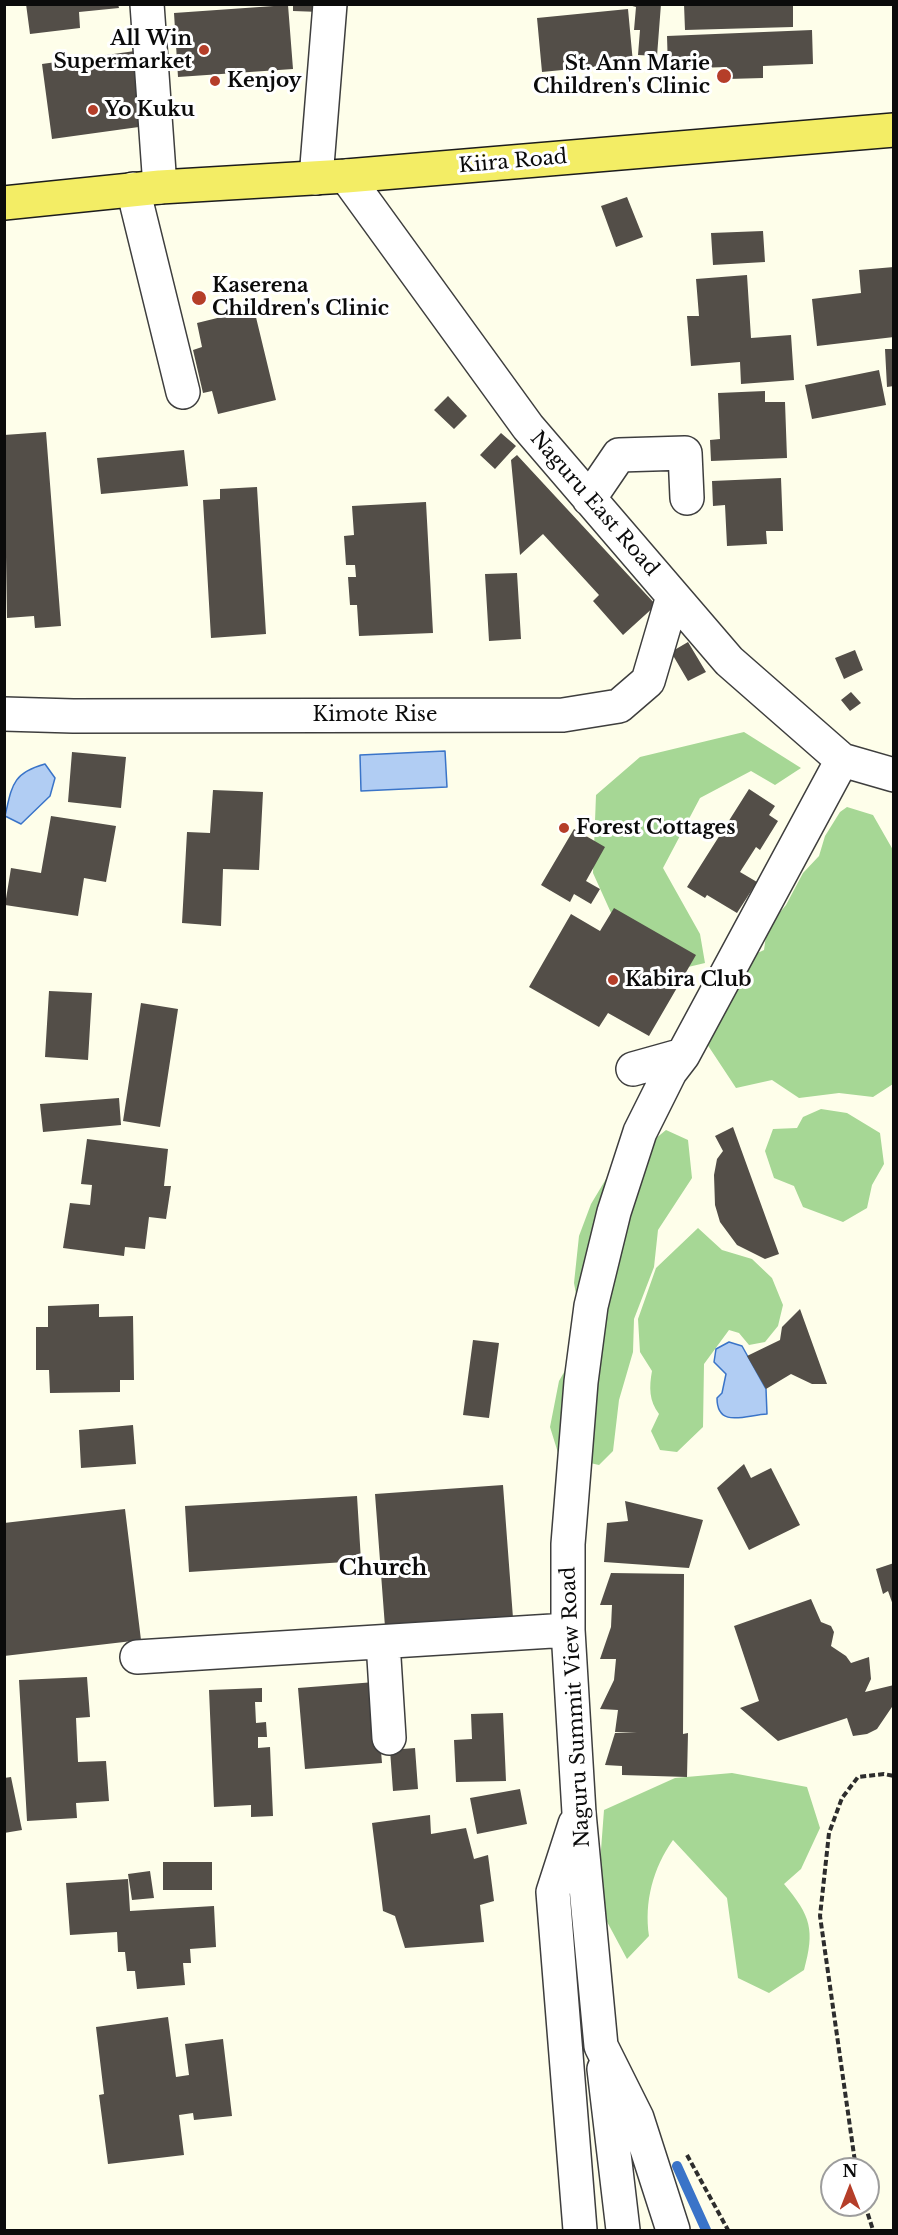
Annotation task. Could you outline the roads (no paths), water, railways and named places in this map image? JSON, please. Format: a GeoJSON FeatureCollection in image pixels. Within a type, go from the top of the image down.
{"type":"FeatureCollection","features":[{"type":"Feature","properties":{"kind":"main road","name":"Kiira Road"},"geometry":{"type":"LineString","coordinates":[[4,203],[146,188],[331,177],[894,130]]}},
{"type":"Feature","properties":{"kind":"street"},"geometry":{"type":"LineString","coordinates":[[147,4],[146,188],[183,392]]}},
{"type":"Feature","properties":{"kind":"street"},"geometry":{"type":"LineString","coordinates":[[330,4],[331,177]]}},
{"type":"Feature","properties":{"kind":"street","name":"Naguru East Road"},"geometry":{"type":"LineString","coordinates":[[331,177],[528,428],[729,661],[842,760],[894,775]]}},
{"type":"Feature","properties":{"kind":"street"},"geometry":{"type":"LineString","coordinates":[[589,500],[619,454],[685,453],[687,498]]}},
{"type":"Feature","properties":{"kind":"street","name":"Kimote Rise"},"geometry":{"type":"LineString","coordinates":[[4,714],[73,716],[563,715],[619,706],[648,681],[673,596]]}},
{"type":"Feature","properties":{"kind":"street","name":"Naguru Summit View Road"},"geometry":{"type":"LineString","coordinates":[[673,2230],[637,2118],[601,2046],[579,1814],[568,1630],[568,1544],[581,1382],[591,1306],[614,1212],[640,1132],[670,1072],[683,1055],[842,760]]}},
{"type":"Feature","properties":{"kind":"street"},"geometry":{"type":"LineString","coordinates":[[633,1069],[683,1055]]}},
{"type":"Feature","properties":{"kind":"street"},"geometry":{"type":"LineString","coordinates":[[136,1657],[568,1630]]}},
{"type":"Feature","properties":{"kind":"street"},"geometry":{"type":"LineString","coordinates":[[383,1642],[389,1738]]}},
{"type":"Feature","properties":{"kind":"street"},"geometry":{"type":"LineString","coordinates":[[579,1814],[553,1892],[580,2230]]}},
{"type":"Feature","properties":{"kind":"street"},"geometry":{"type":"LineString","coordinates":[[601,2046],[623,2230]]}},
{"type":"Feature","properties":{"kind":"water"},"geometry":{"type":"Polygon","coordinates":[[[445,751],[447,787],[361,791],[360,755],[445,751]]]}},
{"type":"Feature","properties":{"kind":"water"},"geometry":{"type":"Polygon","coordinates":[[[45,764],[55,778],[50,796],[21,824],[5,816],[15,782],[26,772],[45,764]]]}},
{"type":"Feature","properties":{"kind":"water"},"geometry":{"type":"Polygon","coordinates":[[[729,1342],[742,1346],[766,1389],[767,1414],[734,1418],[722,1414],[718,1408],[717,1398],[722,1393],[726,1374],[714,1362],[716,1349],[729,1342]]]}},
{"type":"Feature","properties":{"kind":"waterway"},"geometry":{"type":"LineString","coordinates":[[677,2166],[706,2230]]}},
{"type":"Feature","properties":{"kind":"place","name":"All Win Supermarket"},"geometry":{"type":"Point","coordinates":[204,50]}},
{"type":"Feature","properties":{"kind":"place","name":"St. Ann Marie Children's Clinic"},"geometry":{"type":"Point","coordinates":[724,76]}},
{"type":"Feature","properties":{"kind":"place","name":"Kenjoy"},"geometry":{"type":"Point","coordinates":[215,81]}},
{"type":"Feature","properties":{"kind":"place","name":"Yo Kuku"},"geometry":{"type":"Point","coordinates":[93,110]}},
{"type":"Feature","properties":{"kind":"place","name":"Kaserena Children's Clinic"},"geometry":{"type":"Point","coordinates":[199,298]}},
{"type":"Feature","properties":{"kind":"place","name":"Forest Cottages"},"geometry":{"type":"Point","coordinates":[564,828]}},
{"type":"Feature","properties":{"kind":"place","name":"Kabira Club"},"geometry":{"type":"Point","coordinates":[613,980]}},
{"type":"Feature","properties":{"kind":"district","name":"Church"},"geometry":{"type":"Point","coordinates":[383,1569]}}]}
